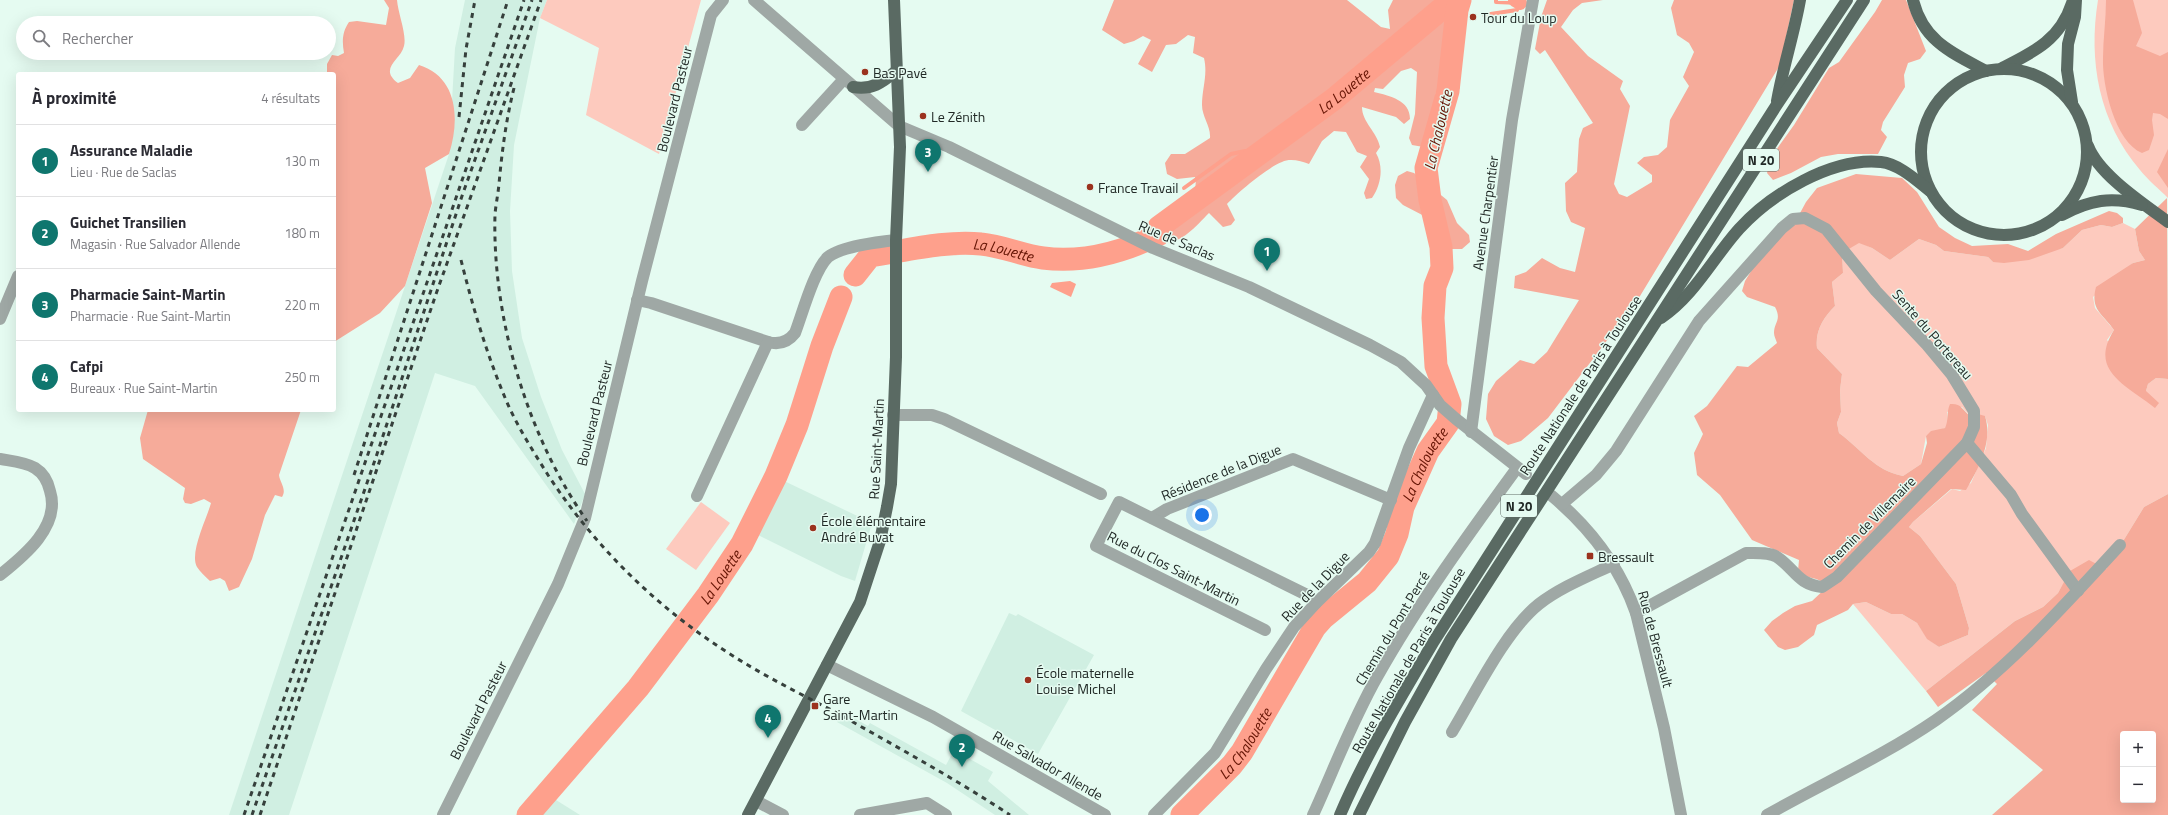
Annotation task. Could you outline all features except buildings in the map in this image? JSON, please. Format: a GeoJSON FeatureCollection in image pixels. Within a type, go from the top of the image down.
{"type":"FeatureCollection","features":[{"type":"Feature","properties":{"kind":"main road","name":"Rue Saint-Martin"},"geometry":{"type":"LineString","coordinates":[[748,815],[860,602],[881,535],[891,484],[896,241],[900,147],[894,0]]}},
{"type":"Feature","properties":{"kind":"main road"},"geometry":{"type":"LineString","coordinates":[[1776,106],[1794,33],[1800,0]]}},
{"type":"Feature","properties":{"kind":"main road","name":"Route Nationale de Paris à Toulouse"},"geometry":{"type":"LineString","coordinates":[[1340,815],[1352,788],[1391,715],[1434,641],[1776,106],[1847,0]]}},
{"type":"Feature","properties":{"kind":"main road","name":"Route Nationale de Paris à Toulouse"},"geometry":{"type":"LineString","coordinates":[[1359,815],[1405,722],[1451,639],[1864,0]]}},
{"type":"Feature","properties":{"kind":"main road"},"geometry":{"type":"LineString","coordinates":[[1914,0],[1916,12],[1924,29],[1943,46],[1986,70]]}},
{"type":"Feature","properties":{"kind":"main road"},"geometry":{"type":"LineString","coordinates":[[2000,69],[2035,52],[2055,34],[2068,15],[2074,0]]}},
{"type":"Feature","properties":{"kind":"main road"},"geometry":{"type":"LineString","coordinates":[[2072,103],[2067,70],[2067,57],[2068,44],[2075,18],[2074,0]]}},
{"type":"Feature","properties":{"kind":"main road"},"geometry":{"type":"LineString","coordinates":[[1932,192],[1923,170],[1921,157],[1922,142],[1930,114],[1952,87],[1974,74],[1986,70],[2014,69],[2038,76],[2063,92],[2081,118],[2090,152],[2106,171],[2149,208],[2168,222]]}},
{"type":"Feature","properties":{"kind":"main road"},"geometry":{"type":"LineString","coordinates":[[849,83],[864,89],[878,86],[896,71]]}},
{"type":"Feature","properties":{"kind":"main road"},"geometry":{"type":"LineString","coordinates":[[2052,220],[2070,203],[2082,181],[2086,169],[2088,145]]}},
{"type":"Feature","properties":{"kind":"main road"},"geometry":{"type":"LineString","coordinates":[[1657,321],[1677,307],[1740,228],[1758,211],[1783,192],[1817,174],[1853,163],[1882,162],[1904,171],[1932,192],[1951,216],[1966,226],[1982,232],[2003,235],[2029,231],[2073,209],[2099,200],[2124,200],[2149,208]]}},
{"type":"Feature","properties":{"kind":"street","name":"Boulevard Pasteur"},"geometry":{"type":"LineString","coordinates":[[443,815],[558,584],[585,518],[637,300],[710,15],[722,0]]}},
{"type":"Feature","properties":{"kind":"street","name":"Rue de Saclas"},"geometry":{"type":"LineString","coordinates":[[754,0],[900,126],[949,147],[1152,247],[1249,288],[1370,345],[1401,362],[1426,384],[1436,400]]}},
{"type":"Feature","properties":{"kind":"street","name":"Avenue Charpentier"},"geometry":{"type":"LineString","coordinates":[[1471,432],[1512,120],[1533,0]]}},
{"type":"Feature","properties":{"kind":"street"},"geometry":{"type":"LineString","coordinates":[[802,125],[849,83]]}},
{"type":"Feature","properties":{"kind":"street","name":"Sente du Portereau"},"geometry":{"type":"LineString","coordinates":[[1557,500],[1596,475],[1616,452],[1699,321],[1766,245],[1794,219],[1805,218],[1826,229],[1876,291],[1952,374],[1974,411],[1974,427],[1967,443]]}},
{"type":"Feature","properties":{"kind":"street"},"geometry":{"type":"LineString","coordinates":[[637,300],[651,303],[768,342],[785,342],[795,333],[818,272],[828,257],[843,250],[896,241]]}},
{"type":"Feature","properties":{"kind":"street"},"geometry":{"type":"LineString","coordinates":[[0,319],[16,281]]}},
{"type":"Feature","properties":{"kind":"street"},"geometry":{"type":"LineString","coordinates":[[696,496],[768,342]]}},
{"type":"Feature","properties":{"kind":"street"},"geometry":{"type":"LineString","coordinates":[[1436,400],[1471,432]]}},
{"type":"Feature","properties":{"kind":"street","name":"Rue de la Digue"},"geometry":{"type":"LineString","coordinates":[[1154,815],[1215,753],[1266,669],[1294,627],[1316,603],[1369,552],[1375,543],[1409,448],[1436,400]]}},
{"type":"Feature","properties":{"kind":"street"},"geometry":{"type":"LineString","coordinates":[[893,415],[932,415],[944,419],[1101,494]]}},
{"type":"Feature","properties":{"kind":"street","name":"Chemin du Pont Percé"},"geometry":{"type":"LineString","coordinates":[[1313,815],[1350,733],[1384,664],[1463,543],[1522,471],[1471,432]]}},
{"type":"Feature","properties":{"kind":"street"},"geometry":{"type":"LineString","coordinates":[[1967,443],[2011,495],[2022,514],[2078,591]]}},
{"type":"Feature","properties":{"kind":"street","name":"Chemin de Villemaire"},"geometry":{"type":"LineString","coordinates":[[1636,613],[1746,553],[1761,552],[1776,556],[1797,578],[1811,586],[1822,588],[1837,577],[1967,443]]}},
{"type":"Feature","properties":{"kind":"street"},"geometry":{"type":"LineString","coordinates":[[0,459],[29,465],[41,473],[48,485],[52,506],[46,524],[38,540],[25,554],[0,575]]}},
{"type":"Feature","properties":{"kind":"street","name":"Résidence de la Digue"},"geometry":{"type":"LineString","coordinates":[[1152,518],[1167,509],[1293,459],[1390,500]]}},
{"type":"Feature","properties":{"kind":"street","name":"Rue de Bressault"},"geometry":{"type":"LineString","coordinates":[[1557,500],[1614,564],[1630,596],[1636,613],[1664,728],[1681,815]]}},
{"type":"Feature","properties":{"kind":"street","name":"Rue du Clos Saint-Martin"},"geometry":{"type":"LineString","coordinates":[[1265,630],[1096,546],[1119,502],[1306,594],[1316,603]]}},
{"type":"Feature","properties":{"kind":"street"},"geometry":{"type":"LineString","coordinates":[[1767,815],[1861,766],[1936,720],[2010,660],[2078,591],[2120,545]]}},
{"type":"Feature","properties":{"kind":"street"},"geometry":{"type":"LineString","coordinates":[[1452,732],[1501,651],[1522,621],[1545,601],[1614,564]]}},
{"type":"Feature","properties":{"kind":"street","name":"Rue Salvador Allende"},"geometry":{"type":"LineString","coordinates":[[827,665],[933,717],[1105,815]]}},
{"type":"Feature","properties":{"kind":"street"},"geometry":{"type":"LineString","coordinates":[[756,801],[783,815]]}},
{"type":"Feature","properties":{"kind":"street"},"geometry":{"type":"LineString","coordinates":[[860,815],[927,803],[946,815]]}},
{"type":"Feature","properties":{"kind":"shaded area"},"geometry":{"type":"Polygon","coordinates":[[[384,0],[397,0],[405,41],[402,51],[390,68],[392,78],[398,83],[410,78],[419,65],[432,71],[442,79],[449,89],[453,101],[455,114],[452,141],[449,154],[425,168],[432,203],[405,286],[380,313],[336,341],[336,72],[327,72],[327,64],[329,60],[336,60],[336,56],[344,53],[343,37],[349,22],[357,21],[386,25],[389,8],[384,0]]]}},
{"type":"Feature","properties":{"kind":"shaded area"},"geometry":{"type":"Polygon","coordinates":[[[465,0],[547,0],[540,18],[514,145],[510,211],[512,271],[522,338],[541,397],[562,450],[585,494],[574,524],[475,386],[435,373],[289,815],[229,815],[449,154],[455,48],[465,0]]]}},
{"type":"Feature","properties":{"kind":"shaded area"},"geometry":{"type":"Polygon","coordinates":[[[547,0],[701,0],[659,154],[586,115],[599,48],[540,18],[547,0]]]}},
{"type":"Feature","properties":{"kind":"shaded area"},"geometry":{"type":"Polygon","coordinates":[[[1114,0],[1347,0],[1381,27],[1390,29],[1388,10],[1393,0],[1451,0],[1446,29],[1457,56],[1460,88],[1454,96],[1436,92],[1432,119],[1441,142],[1435,149],[1412,145],[1409,138],[1415,114],[1417,72],[1411,68],[1401,71],[1383,89],[1375,88],[1374,92],[1392,97],[1403,103],[1407,107],[1410,119],[1404,124],[1396,117],[1362,107],[1364,117],[1380,147],[1376,153],[1381,170],[1378,187],[1372,198],[1366,199],[1364,193],[1369,179],[1360,167],[1367,156],[1357,152],[1346,132],[1334,131],[1322,141],[1309,164],[1292,160],[1282,162],[1253,181],[1227,204],[1235,220],[1231,225],[1223,227],[1209,213],[1182,238],[1169,243],[1161,243],[1156,236],[1183,209],[1189,201],[1196,185],[1195,177],[1177,179],[1167,174],[1165,163],[1171,154],[1185,154],[1210,138],[1209,129],[1202,109],[1205,76],[1204,58],[1193,53],[1195,37],[1188,35],[1176,44],[1166,45],[1152,72],[1138,64],[1151,40],[1143,36],[1124,44],[1102,30],[1114,0]]]}},
{"type":"Feature","properties":{"kind":"shaded area"},"geometry":{"type":"Polygon","coordinates":[[[1547,0],[1603,0],[1582,3],[1573,10],[1561,27],[1588,56],[1623,81],[1620,89],[1630,106],[1614,184],[1619,194],[1627,197],[1652,182],[1652,175],[1637,163],[1644,157],[1658,155],[1667,147],[1670,120],[1689,86],[1683,77],[1694,52],[1689,43],[1677,35],[1671,8],[1674,0],[1794,0],[1780,65],[1637,301],[1548,418],[1521,441],[1508,445],[1494,436],[1486,419],[1488,394],[1496,381],[1520,360],[1534,364],[1547,352],[1579,300],[1514,288],[1515,276],[1526,272],[1542,258],[1560,268],[1575,272],[1585,228],[1571,222],[1566,211],[1565,183],[1577,172],[1579,139],[1583,128],[1593,123],[1545,50],[1540,54],[1535,49],[1541,17],[1547,0]]]}},
{"type":"Feature","properties":{"kind":"shaded area"},"geometry":{"type":"Polygon","coordinates":[[[1882,0],[1906,0],[1926,51],[1920,59],[1908,63],[1904,75],[1905,87],[1883,122],[1881,130],[1887,137],[1878,154],[1838,154],[1821,157],[1791,173],[1773,180],[1767,173],[1771,157],[1794,125],[1829,68],[1839,62],[1882,0]]]}},
{"type":"Feature","properties":{"kind":"shaded area"},"geometry":{"type":"Polygon","coordinates":[[[2098,0],[2168,0],[2168,198],[2143,174],[2126,151],[2115,132],[2106,111],[2096,68],[2095,23],[2098,0]]]}},
{"type":"Feature","properties":{"kind":"shaded area"},"geometry":{"type":"Polygon","coordinates":[[[2106,0],[2133,0],[2142,33],[2136,46],[2160,56],[2168,52],[2168,119],[2160,114],[2153,113],[2152,120],[2154,135],[2149,150],[2142,153],[2133,147],[2124,137],[2112,112],[2108,97],[2103,69],[2106,0]]]}},
{"type":"Feature","properties":{"kind":"shaded area"},"geometry":{"type":"Polygon","coordinates":[[[2168,149],[2168,188],[2157,172],[2168,149]]]}},
{"type":"Feature","properties":{"kind":"shaded area"},"geometry":{"type":"Polygon","coordinates":[[[1407,171],[1414,173],[1447,200],[1457,223],[1469,235],[1470,242],[1462,249],[1451,249],[1444,234],[1430,219],[1403,205],[1396,198],[1395,185],[1398,176],[1407,171]]]}},
{"type":"Feature","properties":{"kind":"shaded area"},"geometry":{"type":"Polygon","coordinates":[[[1856,174],[1902,178],[1917,192],[1939,227],[1955,238],[1972,246],[2008,244],[2028,251],[2056,234],[2109,211],[2117,213],[2123,218],[2123,223],[2112,227],[2101,225],[2082,230],[2063,248],[2029,260],[2004,263],[1993,262],[1988,257],[1944,251],[1936,245],[1919,239],[1890,260],[1872,248],[1859,243],[1842,253],[1843,273],[1832,282],[1835,306],[1821,325],[1817,336],[1817,348],[1842,374],[1840,390],[1841,412],[1837,423],[1839,433],[1876,464],[1893,473],[1903,476],[1921,464],[1927,443],[1926,436],[1931,431],[1945,428],[1950,404],[1957,404],[1970,416],[1978,414],[1985,416],[1987,426],[1986,445],[1976,473],[1966,490],[1951,489],[1909,527],[1920,536],[1956,584],[1969,628],[1968,635],[1939,647],[1927,639],[1917,623],[1902,614],[1891,614],[1866,602],[1853,604],[1848,610],[1817,625],[1814,635],[1798,647],[1785,650],[1778,647],[1764,630],[1772,621],[1783,613],[1795,606],[1812,601],[1827,587],[1817,579],[1801,574],[1798,571],[1799,560],[1752,540],[1720,495],[1697,475],[1694,453],[1703,434],[1694,416],[1707,406],[1737,366],[1748,367],[1777,343],[1774,329],[1778,315],[1775,307],[1747,297],[1742,291],[1745,281],[1761,255],[1768,246],[1793,226],[1806,202],[1817,188],[1856,174]]]}},
{"type":"Feature","properties":{"kind":"shaded area"},"geometry":{"type":"Polygon","coordinates":[[[2167,198],[2168,379],[2156,378],[2148,384],[2146,391],[2159,403],[2155,408],[2122,384],[2108,367],[2105,356],[2107,344],[2114,330],[2098,311],[2095,295],[2096,287],[2133,263],[2145,260],[2139,251],[2135,229],[2167,198]]]}},
{"type":"Feature","properties":{"kind":"shaded area"},"geometry":{"type":"Polygon","coordinates":[[[2123,223],[2135,229],[2139,251],[2145,260],[2133,263],[2093,297],[2095,308],[2114,330],[2107,340],[2146,391],[2148,384],[2156,378],[2168,379],[2168,494],[2144,507],[2106,569],[2071,571],[2058,593],[2043,607],[2015,621],[1926,691],[1853,604],[1866,602],[1891,614],[1902,614],[1917,623],[1928,639],[1939,647],[1968,635],[1969,628],[1956,584],[1920,536],[1909,527],[1952,489],[1960,491],[1971,483],[1986,448],[1988,425],[1985,416],[1970,416],[1962,407],[1947,412],[1948,423],[1945,428],[1926,436],[1921,464],[1903,476],[1884,469],[1876,464],[1839,433],[1837,423],[1841,412],[1840,390],[1842,374],[1817,348],[1817,336],[1827,315],[1835,306],[1832,282],[1843,273],[1842,253],[1859,242],[1872,248],[1890,260],[1919,239],[1936,245],[1944,251],[1988,257],[1993,262],[2063,248],[2082,230],[2101,225],[2112,227],[2123,223]]]}},
{"type":"Feature","properties":{"kind":"shaded area"},"geometry":{"type":"Polygon","coordinates":[[[1070,281],[1076,284],[1071,297],[1050,287],[1052,283],[1070,281]]]}},
{"type":"Feature","properties":{"kind":"shaded area"},"geometry":{"type":"Polygon","coordinates":[[[147,412],[300,412],[279,475],[284,489],[282,497],[275,495],[265,515],[252,559],[239,587],[229,591],[225,581],[220,578],[210,581],[197,567],[195,553],[211,503],[204,499],[191,504],[185,503],[183,499],[185,488],[143,459],[140,438],[147,412]]]}},
{"type":"Feature","properties":{"kind":"shaded area","name":"École élémentaire André Buvat"},"geometry":{"type":"Polygon","coordinates":[[[780,479],[872,523],[855,581],[841,576],[752,532],[780,479]]]}},
{"type":"Feature","properties":{"kind":"shaded area"},"geometry":{"type":"Polygon","coordinates":[[[2168,494],[2168,815],[1992,815],[2043,770],[1972,710],[1997,684],[1986,673],[1938,707],[1926,691],[2015,621],[2043,607],[2058,593],[2070,571],[2089,560],[2106,569],[2144,507],[2168,494]]]}},
{"type":"Feature","properties":{"kind":"shaded area"},"geometry":{"type":"Polygon","coordinates":[[[701,502],[730,523],[696,570],[666,549],[701,502]]]}},
{"type":"Feature","properties":{"kind":"shaded area","name":"École maternelle Louise Michel"},"geometry":{"type":"Polygon","coordinates":[[[1009,613],[1016,616],[1018,614],[1094,655],[1038,754],[961,711],[1009,613]]]}},
{"type":"Feature","properties":{"kind":"shaded area"},"geometry":{"type":"Polygon","coordinates":[[[842,711],[868,726],[870,723],[946,765],[954,750],[993,772],[988,781],[1029,815],[995,815],[947,783],[837,722],[842,711]]]}},
{"type":"Feature","properties":{"kind":"shaded area"},"geometry":{"type":"Polygon","coordinates":[[[549,795],[556,800],[580,815],[533,815],[549,795]]]}},
{"type":"Feature","properties":{"kind":"waterway","name":"La Louette"},"geometry":{"type":"LineString","coordinates":[[855,275],[870,256],[954,243],[981,244],[1043,258],[1072,259],[1102,255],[1145,241],[1158,235],[1159,227],[1334,99],[1452,0]]}},
{"type":"Feature","properties":{"kind":"waterway","name":"La Chalouette"},"geometry":{"type":"LineString","coordinates":[[1182,815],[1232,765],[1242,752],[1315,627],[1323,618],[1367,582],[1388,556],[1397,534],[1403,507],[1428,451],[1448,423],[1450,404],[1436,366],[1433,318],[1435,286],[1442,268],[1441,247],[1430,200],[1426,168],[1448,91],[1457,10],[1460,0]]}},
{"type":"Feature","properties":{"kind":"waterway"},"geometry":{"type":"LineString","coordinates":[[1496,0],[1496,2],[1520,3]]}},
{"type":"Feature","properties":{"kind":"waterway"},"geometry":{"type":"LineString","coordinates":[[1515,0],[1520,3]]}},
{"type":"Feature","properties":{"kind":"waterway"},"geometry":{"type":"LineString","coordinates":[[1484,15],[1517,10],[1520,0]]}},
{"type":"Feature","properties":{"kind":"waterway"},"geometry":{"type":"LineString","coordinates":[[1184,188],[1231,154],[1245,151],[1261,153]]}},
{"type":"Feature","properties":{"kind":"waterway","name":"La Louette"},"geometry":{"type":"LineString","coordinates":[[528,815],[638,688],[708,595],[742,544],[776,476],[797,425],[822,346],[841,297]]}},
{"type":"Feature","properties":{"kind":"railway"},"geometry":{"type":"LineString","coordinates":[[459,117],[466,49],[475,0]]}},
{"type":"Feature","properties":{"kind":"railway"},"geometry":{"type":"LineString","coordinates":[[354,475],[508,0]]}},
{"type":"Feature","properties":{"kind":"railway"},"geometry":{"type":"LineString","coordinates":[[244,815],[524,0]]}},
{"type":"Feature","properties":{"kind":"railway"},"geometry":{"type":"LineString","coordinates":[[252,815],[376,457],[462,196],[532,0]]}},
{"type":"Feature","properties":{"kind":"railway"},"geometry":{"type":"LineString","coordinates":[[260,815],[436,294],[541,0]]}},
{"type":"Feature","properties":{"kind":"railway"},"geometry":{"type":"LineString","coordinates":[[514,88],[501,160],[495,214],[496,253],[500,293],[507,334],[517,374],[531,414],[547,452],[566,488],[587,521]]}},
{"type":"Feature","properties":{"kind":"railway"},"geometry":{"type":"LineString","coordinates":[[461,260],[487,349],[510,410],[520,429],[548,475],[567,502],[586,527],[629,574],[677,616],[730,654],[924,762],[1010,815]]}},
{"type":"Feature","properties":{"kind":"place","name":"Tour du Loup"},"geometry":{"type":"Point","coordinates":[1473,17]}},
{"type":"Feature","properties":{"kind":"place","name":"Bas Pavé"},"geometry":{"type":"Point","coordinates":[865,72]}},
{"type":"Feature","properties":{"kind":"place","name":"Le Zénith"},"geometry":{"type":"Point","coordinates":[923,116]}},
{"type":"Feature","properties":{"kind":"place","name":"Pharmacie Saint-Martin"},"geometry":{"type":"Point","coordinates":[928,172]}},
{"type":"Feature","properties":{"kind":"place","name":"France Travail"},"geometry":{"type":"Point","coordinates":[1090,187]}},
{"type":"Feature","properties":{"kind":"place","name":"Assurance Maladie"},"geometry":{"type":"Point","coordinates":[1267,271]}},
{"type":"Feature","properties":{"kind":"place","name":"École élémentaire André Buvat"},"geometry":{"type":"Point","coordinates":[813,528]}},
{"type":"Feature","properties":{"kind":"place","name":"Bressault"},"geometry":{"type":"Point","coordinates":[1590,556]}},
{"type":"Feature","properties":{"kind":"place","name":"École maternelle Louise Michel"},"geometry":{"type":"Point","coordinates":[1028,680]}},
{"type":"Feature","properties":{"kind":"place","name":"Gare Saint-Martin"},"geometry":{"type":"Point","coordinates":[815,706]}},
{"type":"Feature","properties":{"kind":"place","name":"Cafpi"},"geometry":{"type":"Point","coordinates":[768,738]}},
{"type":"Feature","properties":{"kind":"place","name":"Guichet Transilien"},"geometry":{"type":"Point","coordinates":[962,767]}}]}
